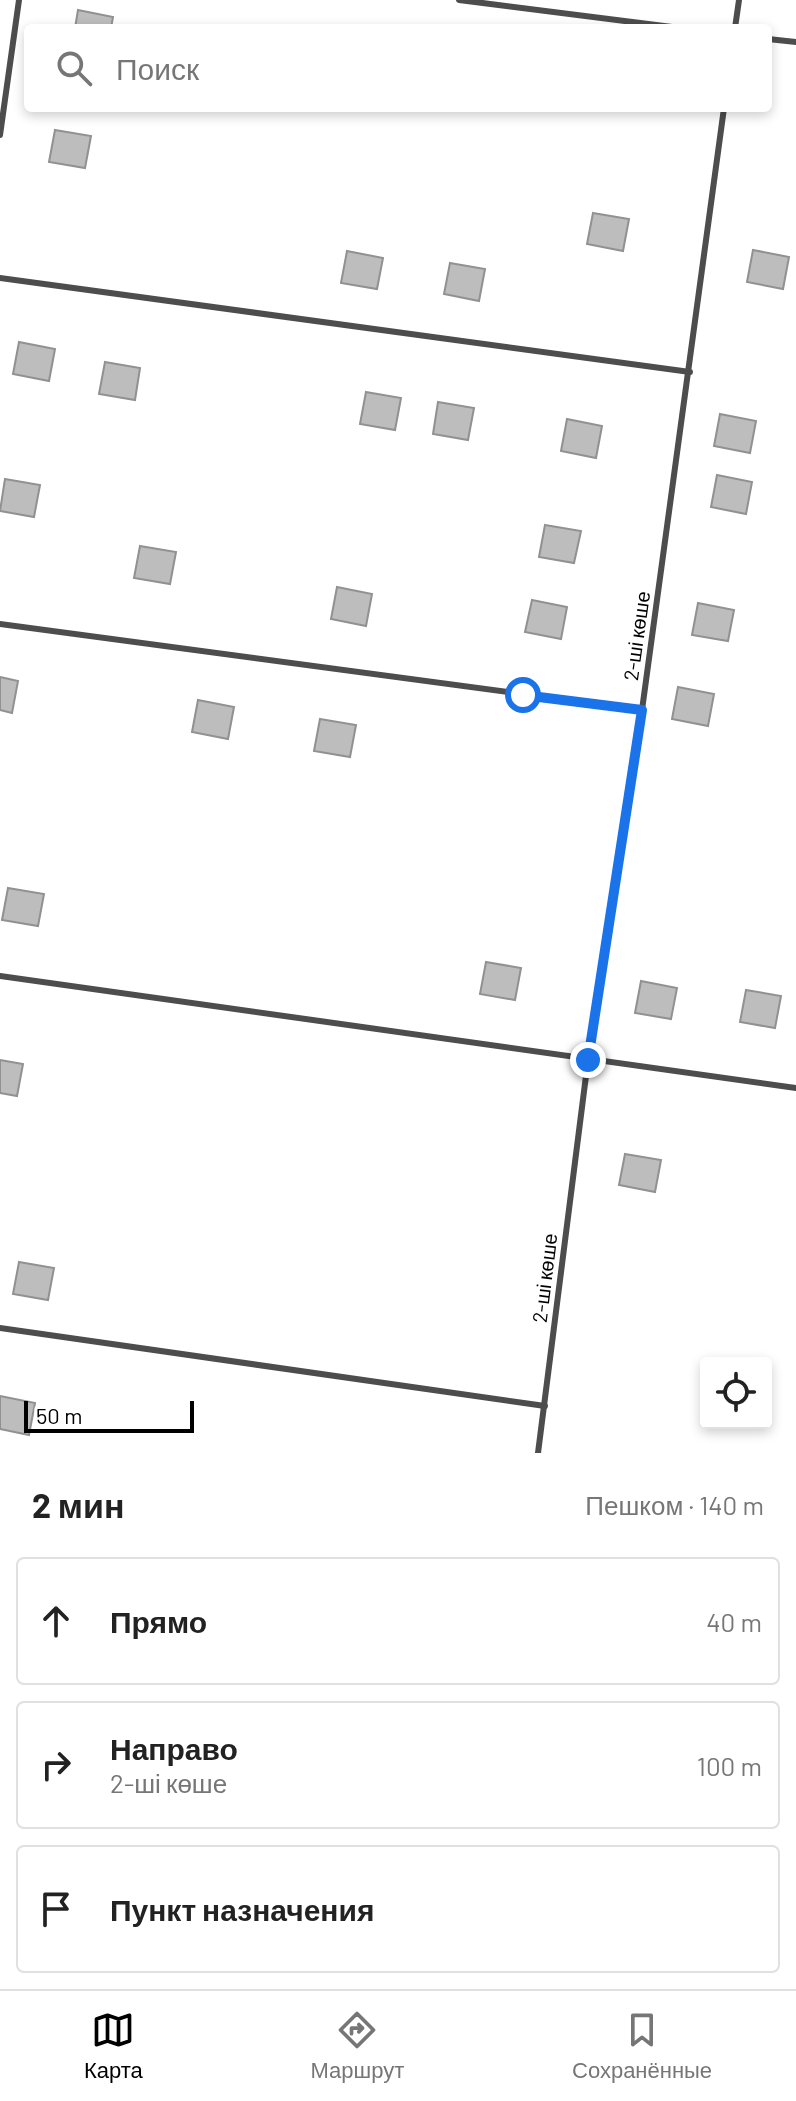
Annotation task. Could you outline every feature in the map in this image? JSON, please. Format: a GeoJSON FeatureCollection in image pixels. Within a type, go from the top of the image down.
{"type":"FeatureCollection","features":[{"type":"Feature","properties":{"kind":"lane"},"geometry":{"type":"LineString","coordinates":[[0,135],[19,0]]}},
{"type":"Feature","properties":{"kind":"lane"},"geometry":{"type":"LineString","coordinates":[[459,0],[648,24]]}},
{"type":"Feature","properties":{"kind":"lane"},"geometry":{"type":"LineString","coordinates":[[736,24],[739,0]]}},
{"type":"Feature","properties":{"kind":"lane"},"geometry":{"type":"LineString","coordinates":[[772,39],[796,42]]}},
{"type":"Feature","properties":{"kind":"lane","name":"2-ші көше"},"geometry":{"type":"LineString","coordinates":[[538,1453],[588,1060],[642,710],[723,112]]}},
{"type":"Feature","properties":{"kind":"lane"},"geometry":{"type":"LineString","coordinates":[[0,278],[690,372]]}},
{"type":"Feature","properties":{"kind":"lane"},"geometry":{"type":"LineString","coordinates":[[0,624],[642,710]]}},
{"type":"Feature","properties":{"kind":"lane"},"geometry":{"type":"LineString","coordinates":[[0,976],[796,1088]]}},
{"type":"Feature","properties":{"kind":"lane"},"geometry":{"type":"LineString","coordinates":[[0,1328],[545,1406]]}},
{"type":"Feature","properties":{"kind":"building"},"geometry":{"type":"Polygon","coordinates":[[[78,10],[113,17],[112,24],[76,24],[78,10]]]}},
{"type":"Feature","properties":{"kind":"building"},"geometry":{"type":"Polygon","coordinates":[[[55,130],[91,136],[85,168],[49,162],[55,130]]]}},
{"type":"Feature","properties":{"kind":"building"},"geometry":{"type":"Polygon","coordinates":[[[593,213],[629,219],[623,251],[587,244],[593,213]]]}},
{"type":"Feature","properties":{"kind":"building"},"geometry":{"type":"Polygon","coordinates":[[[753,250],[789,257],[783,289],[747,282],[753,250]]]}},
{"type":"Feature","properties":{"kind":"building"},"geometry":{"type":"Polygon","coordinates":[[[347,251],[383,258],[377,289],[341,283],[347,251]]]}},
{"type":"Feature","properties":{"kind":"building"},"geometry":{"type":"Polygon","coordinates":[[[450,263],[485,269],[479,301],[444,294],[450,263]]]}},
{"type":"Feature","properties":{"kind":"building"},"geometry":{"type":"Polygon","coordinates":[[[19,342],[55,349],[49,381],[13,374],[19,342]]]}},
{"type":"Feature","properties":{"kind":"building"},"geometry":{"type":"Polygon","coordinates":[[[105,362],[140,368],[135,400],[99,394],[105,362]]]}},
{"type":"Feature","properties":{"kind":"building"},"geometry":{"type":"Polygon","coordinates":[[[366,392],[401,398],[395,430],[360,424],[366,392]]]}},
{"type":"Feature","properties":{"kind":"building"},"geometry":{"type":"Polygon","coordinates":[[[438,402],[474,408],[468,440],[433,434],[438,402]]]}},
{"type":"Feature","properties":{"kind":"building"},"geometry":{"type":"Polygon","coordinates":[[[720,414],[756,421],[750,453],[714,446],[720,414]]]}},
{"type":"Feature","properties":{"kind":"building"},"geometry":{"type":"Polygon","coordinates":[[[567,419],[602,426],[596,458],[561,451],[567,419]]]}},
{"type":"Feature","properties":{"kind":"building"},"geometry":{"type":"Polygon","coordinates":[[[717,475],[752,482],[746,514],[711,507],[717,475]]]}},
{"type":"Feature","properties":{"kind":"building"},"geometry":{"type":"Polygon","coordinates":[[[5,479],[40,485],[34,517],[0,511],[5,479]]]}},
{"type":"Feature","properties":{"kind":"building"},"geometry":{"type":"Polygon","coordinates":[[[545,525],[581,531],[574,563],[539,557],[545,525]]]}},
{"type":"Feature","properties":{"kind":"building"},"geometry":{"type":"Polygon","coordinates":[[[140,546],[176,552],[170,584],[134,578],[140,546]]]}},
{"type":"Feature","properties":{"kind":"building"},"geometry":{"type":"Polygon","coordinates":[[[337,587],[372,594],[366,626],[331,619],[337,587]]]}},
{"type":"Feature","properties":{"kind":"building"},"geometry":{"type":"Polygon","coordinates":[[[532,600],[567,607],[561,639],[525,632],[532,600]]]}},
{"type":"Feature","properties":{"kind":"building"},"geometry":{"type":"Polygon","coordinates":[[[698,603],[734,610],[728,641],[692,635],[698,603]]]}},
{"type":"Feature","properties":{"kind":"building"},"geometry":{"type":"Polygon","coordinates":[[[0,677],[18,681],[12,713],[0,710],[0,677]]]}},
{"type":"Feature","properties":{"kind":"building"},"geometry":{"type":"Polygon","coordinates":[[[678,687],[714,694],[708,726],[672,719],[678,687]]]}},
{"type":"Feature","properties":{"kind":"building"},"geometry":{"type":"Polygon","coordinates":[[[198,700],[234,707],[228,739],[192,732],[198,700]]]}},
{"type":"Feature","properties":{"kind":"building"},"geometry":{"type":"Polygon","coordinates":[[[320,719],[356,725],[350,757],[314,751],[320,719]]]}},
{"type":"Feature","properties":{"kind":"building"},"geometry":{"type":"Polygon","coordinates":[[[8,888],[44,894],[38,926],[2,920],[8,888]]]}},
{"type":"Feature","properties":{"kind":"building"},"geometry":{"type":"Polygon","coordinates":[[[486,962],[521,968],[515,1000],[480,994],[486,962]]]}},
{"type":"Feature","properties":{"kind":"building"},"geometry":{"type":"Polygon","coordinates":[[[641,981],[677,988],[671,1019],[635,1013],[641,981]]]}},
{"type":"Feature","properties":{"kind":"building"},"geometry":{"type":"Polygon","coordinates":[[[746,990],[781,996],[775,1028],[740,1022],[746,990]]]}},
{"type":"Feature","properties":{"kind":"building"},"geometry":{"type":"Polygon","coordinates":[[[0,1060],[23,1064],[17,1096],[0,1093],[0,1060]]]}},
{"type":"Feature","properties":{"kind":"building"},"geometry":{"type":"Polygon","coordinates":[[[625,1154],[661,1160],[655,1192],[619,1185],[625,1154]]]}},
{"type":"Feature","properties":{"kind":"building"},"geometry":{"type":"Polygon","coordinates":[[[19,1262],[54,1268],[48,1300],[13,1294],[19,1262]]]}},
{"type":"Feature","properties":{"kind":"building"},"geometry":{"type":"Polygon","coordinates":[[[0,1396],[35,1403],[29,1435],[0,1429],[0,1396]]]}},
{"type":"Feature","properties":{"kind":"route"},"geometry":{"type":"LineString","coordinates":[[523,695],[642,710],[588,1060]]}}]}
